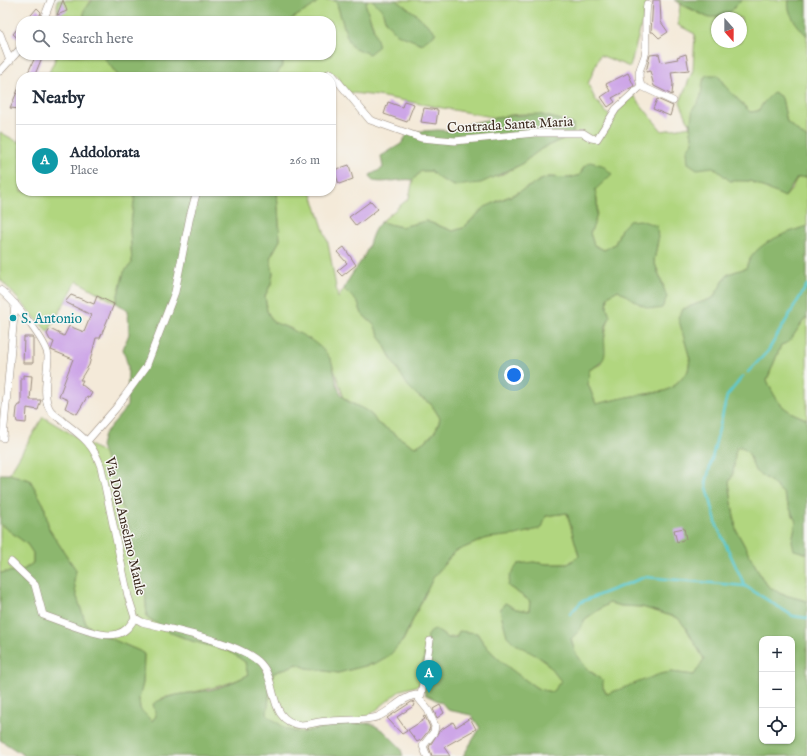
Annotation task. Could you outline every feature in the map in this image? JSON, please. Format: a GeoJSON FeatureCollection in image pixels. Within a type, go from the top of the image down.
{"type":"FeatureCollection","features":[{"type":"Feature","properties":{"kind":"street"},"geometry":{"type":"LineString","coordinates":[[45,16],[52,0]]}},
{"type":"Feature","properties":{"kind":"street"},"geometry":{"type":"LineString","coordinates":[[647,4],[644,26],[646,51],[638,73],[641,86],[673,101]]}},
{"type":"Feature","properties":{"kind":"street"},"geometry":{"type":"LineString","coordinates":[[0,34],[10,62]]}},
{"type":"Feature","properties":{"kind":"street"},"geometry":{"type":"LineString","coordinates":[[0,71],[16,54]]}},
{"type":"Feature","properties":{"kind":"street","name":"Contrada Santa Maria"},"geometry":{"type":"LineString","coordinates":[[336,79],[370,120],[421,138],[455,141],[535,133],[583,133],[591,138],[597,139],[616,109],[641,86]]}},
{"type":"Feature","properties":{"kind":"street"},"geometry":{"type":"LineString","coordinates":[[0,290],[16,304],[48,354],[46,399],[49,408],[88,440],[116,408],[146,367],[175,292],[190,216],[196,196]]}},
{"type":"Feature","properties":{"kind":"street"},"geometry":{"type":"LineString","coordinates":[[3,438],[16,304]]}},
{"type":"Feature","properties":{"kind":"street","name":"Via Don Anselmo Maule"},"geometry":{"type":"LineString","coordinates":[[88,440],[97,455],[101,467],[128,596],[136,618]]}},
{"type":"Feature","properties":{"kind":"street"},"geometry":{"type":"LineString","coordinates":[[11,562],[35,586],[43,615],[107,636],[119,634],[128,628],[136,618],[142,622],[222,644],[255,659],[267,672],[274,692],[277,710],[290,723],[303,725],[376,717],[409,696],[416,695],[428,710],[435,726],[434,732],[423,746],[427,756]]}},
{"type":"Feature","properties":{"kind":"street"},"geometry":{"type":"LineString","coordinates":[[421,695],[430,641]]}},
{"type":"Feature","properties":{"kind":"green space"},"geometry":{"type":"Polygon","coordinates":[[[57,0],[93,0],[90,1],[83,16],[58,16],[57,0]]]}},
{"type":"Feature","properties":{"kind":"green space"},"geometry":{"type":"Polygon","coordinates":[[[93,0],[319,0],[296,16],[84,16],[84,10],[93,0]]]}},
{"type":"Feature","properties":{"kind":"green space"},"geometry":{"type":"Polygon","coordinates":[[[319,0],[334,0],[337,4],[347,37],[374,29],[366,6],[367,0],[372,0],[382,10],[386,22],[436,33],[416,14],[396,0],[648,0],[630,67],[600,55],[588,84],[595,99],[611,118],[633,95],[662,131],[690,126],[693,142],[713,167],[730,180],[750,181],[785,197],[792,189],[797,178],[807,177],[807,226],[781,236],[762,247],[749,260],[746,268],[728,274],[713,298],[683,309],[681,325],[690,359],[688,371],[674,386],[665,391],[596,404],[588,384],[589,370],[601,364],[605,334],[610,316],[607,307],[608,296],[618,290],[642,305],[664,287],[654,261],[658,240],[621,229],[615,244],[604,250],[594,245],[590,233],[597,214],[597,198],[584,166],[580,175],[569,178],[549,177],[497,201],[473,218],[463,228],[453,231],[426,221],[401,227],[381,222],[409,198],[413,180],[421,171],[431,171],[438,178],[499,176],[520,165],[541,149],[573,134],[573,124],[554,118],[526,114],[517,114],[497,118],[378,96],[344,92],[336,72],[279,72],[283,60],[336,60],[336,16],[297,16],[309,9],[319,0]]]}},
{"type":"Feature","properties":{"kind":"green space"},"geometry":{"type":"Polygon","coordinates":[[[334,0],[367,0],[366,6],[379,46],[369,54],[352,47],[347,37],[337,4],[334,0]]]}},
{"type":"Feature","properties":{"kind":"green space"},"geometry":{"type":"Polygon","coordinates":[[[372,0],[396,0],[416,14],[436,33],[422,44],[397,34],[386,22],[382,10],[372,0]]]}},
{"type":"Feature","properties":{"kind":"green space"},"geometry":{"type":"Polygon","coordinates":[[[674,0],[742,0],[730,12],[711,12],[711,18],[709,18],[674,0]]]}},
{"type":"Feature","properties":{"kind":"green space"},"geometry":{"type":"Polygon","coordinates":[[[742,0],[789,0],[789,10],[791,15],[807,36],[807,139],[787,122],[782,98],[774,92],[764,102],[758,111],[750,112],[725,86],[718,75],[703,81],[703,93],[690,126],[680,102],[693,70],[695,34],[678,25],[680,4],[709,18],[711,18],[711,48],[747,48],[747,12],[730,12],[742,0]]]}},
{"type":"Feature","properties":{"kind":"green space"},"geometry":{"type":"Polygon","coordinates":[[[789,0],[807,0],[807,36],[791,15],[789,10],[789,0]]]}},
{"type":"Feature","properties":{"kind":"green space"},"geometry":{"type":"Polygon","coordinates":[[[55,60],[106,60],[115,72],[49,72],[55,60]]]}},
{"type":"Feature","properties":{"kind":"green space"},"geometry":{"type":"Polygon","coordinates":[[[106,60],[283,60],[279,72],[115,72],[106,60]]]}},
{"type":"Feature","properties":{"kind":"green space"},"geometry":{"type":"Polygon","coordinates":[[[706,75],[718,75],[725,86],[750,112],[758,111],[764,102],[774,92],[782,98],[787,122],[807,139],[807,177],[797,178],[785,197],[750,181],[730,181],[713,167],[697,169],[688,163],[687,150],[693,142],[690,126],[693,108],[701,97],[706,75]]]}},
{"type":"Feature","properties":{"kind":"green space"},"geometry":{"type":"Polygon","coordinates":[[[539,114],[573,124],[573,134],[541,149],[520,165],[481,183],[454,186],[438,178],[431,171],[421,171],[413,180],[378,182],[373,181],[370,175],[383,168],[381,156],[401,144],[409,132],[438,130],[453,131],[467,124],[506,116],[539,114]]]}},
{"type":"Feature","properties":{"kind":"green space"},"geometry":{"type":"Polygon","coordinates":[[[0,132],[16,141],[16,196],[135,196],[130,229],[132,263],[124,272],[116,303],[77,281],[48,332],[0,279],[0,132]]]}},
{"type":"Feature","properties":{"kind":"green space"},"geometry":{"type":"Polygon","coordinates":[[[590,162],[602,165],[612,174],[595,190],[597,212],[595,222],[590,233],[594,245],[604,250],[615,244],[621,229],[629,221],[640,220],[657,226],[658,240],[654,261],[667,297],[662,308],[656,309],[639,304],[618,290],[608,296],[607,307],[610,316],[605,329],[604,358],[596,366],[589,370],[588,384],[596,404],[665,391],[674,386],[688,371],[690,359],[678,317],[683,309],[713,298],[728,274],[746,268],[750,259],[763,245],[780,236],[807,226],[807,318],[789,342],[781,345],[767,380],[774,395],[786,409],[807,419],[807,553],[794,550],[792,541],[796,522],[783,493],[770,481],[755,471],[749,454],[742,447],[737,447],[734,469],[729,482],[736,530],[762,578],[768,586],[781,594],[807,601],[807,756],[463,756],[480,728],[471,715],[448,710],[442,703],[426,695],[420,685],[427,635],[435,629],[447,638],[456,638],[459,631],[477,633],[489,649],[512,670],[537,688],[552,692],[561,681],[544,660],[514,643],[507,636],[500,610],[505,603],[516,609],[529,611],[530,601],[508,586],[510,575],[518,564],[533,562],[568,564],[579,556],[567,513],[546,516],[542,528],[516,535],[487,538],[454,552],[433,578],[403,640],[390,655],[376,663],[338,673],[307,668],[297,664],[274,673],[271,679],[267,715],[286,729],[300,733],[336,725],[371,723],[385,732],[400,747],[403,756],[25,756],[0,740],[0,573],[23,570],[33,563],[33,553],[27,544],[0,524],[0,474],[9,474],[30,480],[44,505],[49,529],[76,570],[74,581],[76,594],[86,624],[98,633],[144,653],[143,683],[139,699],[140,709],[152,721],[156,716],[153,704],[165,698],[215,689],[248,675],[245,662],[229,651],[192,641],[169,632],[147,617],[145,589],[133,551],[131,533],[101,446],[104,434],[127,407],[128,366],[123,349],[129,334],[128,310],[116,303],[124,272],[132,263],[130,229],[135,196],[277,196],[280,240],[270,258],[273,273],[271,284],[265,296],[267,311],[273,322],[298,333],[322,349],[332,363],[337,386],[341,395],[352,404],[370,413],[377,423],[415,447],[431,436],[437,428],[440,418],[431,404],[418,396],[408,386],[393,362],[374,325],[362,314],[358,303],[344,289],[365,255],[376,228],[381,222],[401,227],[426,221],[453,231],[463,228],[485,207],[515,194],[541,180],[549,177],[569,178],[580,175],[584,166],[590,162]],[[609,603],[585,619],[579,631],[571,639],[575,652],[587,669],[603,681],[603,688],[607,694],[660,674],[671,672],[694,675],[704,659],[686,628],[678,618],[642,607],[621,606],[609,603]]]}},
{"type":"Feature","properties":{"kind":"green space"},"geometry":{"type":"Polygon","coordinates":[[[277,196],[313,196],[328,243],[338,298],[344,289],[358,303],[362,314],[374,325],[393,362],[418,396],[431,404],[440,418],[437,428],[424,442],[415,447],[376,423],[373,416],[344,398],[330,358],[290,328],[273,323],[267,311],[265,296],[271,284],[273,273],[270,258],[280,240],[277,196]]]}},
{"type":"Feature","properties":{"kind":"green space"},"geometry":{"type":"Polygon","coordinates":[[[807,318],[807,419],[786,409],[774,395],[767,380],[781,345],[789,342],[807,318]]]}},
{"type":"Feature","properties":{"kind":"green space"},"geometry":{"type":"Polygon","coordinates":[[[43,417],[105,454],[131,533],[133,551],[145,589],[147,617],[169,632],[192,641],[229,651],[245,662],[248,675],[216,687],[162,698],[156,716],[151,721],[140,709],[139,698],[143,683],[144,653],[98,633],[86,624],[76,594],[74,581],[76,570],[49,529],[44,505],[30,480],[9,474],[43,417]]]}},
{"type":"Feature","properties":{"kind":"green space"},"geometry":{"type":"Polygon","coordinates":[[[737,446],[742,447],[749,454],[756,471],[783,493],[796,522],[792,541],[803,553],[807,553],[807,601],[781,594],[768,586],[762,578],[736,530],[729,482],[734,469],[737,446]]]}},
{"type":"Feature","properties":{"kind":"green space"},"geometry":{"type":"Polygon","coordinates":[[[567,513],[579,556],[568,564],[533,562],[508,586],[530,601],[529,611],[516,609],[505,603],[500,610],[507,631],[515,642],[547,661],[562,681],[552,692],[537,688],[512,670],[496,657],[477,633],[447,638],[441,633],[427,646],[420,685],[401,690],[360,723],[336,725],[300,733],[286,729],[267,715],[271,679],[274,673],[297,664],[307,668],[338,673],[376,663],[403,641],[433,578],[454,552],[487,538],[530,532],[546,516],[567,513]]]}},
{"type":"Feature","properties":{"kind":"green space"},"geometry":{"type":"Polygon","coordinates":[[[0,524],[27,544],[33,553],[33,563],[23,570],[0,573],[0,524]]]}},
{"type":"Feature","properties":{"kind":"green space"},"geometry":{"type":"Polygon","coordinates":[[[609,603],[621,606],[642,607],[678,618],[686,628],[704,659],[694,675],[671,672],[607,694],[596,675],[587,669],[575,652],[571,639],[579,631],[585,619],[609,603]]]}},
{"type":"Feature","properties":{"kind":"building"},"geometry":{"type":"Polygon","coordinates":[[[63,0],[67,11],[57,15],[63,0]]]}},
{"type":"Feature","properties":{"kind":"building"},"geometry":{"type":"Polygon","coordinates":[[[653,0],[660,0],[661,22],[668,32],[659,38],[651,32],[653,0]]]}},
{"type":"Feature","properties":{"kind":"building"},"geometry":{"type":"Polygon","coordinates":[[[37,8],[41,12],[40,16],[30,16],[37,8]]]}},
{"type":"Feature","properties":{"kind":"building"},"geometry":{"type":"Polygon","coordinates":[[[659,54],[661,62],[678,59],[677,57],[686,54],[689,70],[671,72],[673,84],[672,95],[654,86],[650,71],[646,72],[650,55],[659,54]]]}},
{"type":"Feature","properties":{"kind":"building"},"geometry":{"type":"Polygon","coordinates":[[[34,60],[41,60],[36,72],[28,72],[34,60]]]}},
{"type":"Feature","properties":{"kind":"building"},"geometry":{"type":"Polygon","coordinates":[[[628,73],[634,86],[612,98],[615,102],[608,107],[601,97],[610,91],[606,84],[628,73]]]}},
{"type":"Feature","properties":{"kind":"building"},"geometry":{"type":"Polygon","coordinates":[[[16,94],[16,109],[10,108],[16,94]]]}},
{"type":"Feature","properties":{"kind":"building"},"geometry":{"type":"Polygon","coordinates":[[[657,99],[673,106],[670,116],[653,109],[657,99]]]}},
{"type":"Feature","properties":{"kind":"building"},"geometry":{"type":"Polygon","coordinates":[[[404,101],[414,104],[407,122],[384,114],[388,102],[402,107],[404,101]]]}},
{"type":"Feature","properties":{"kind":"building"},"geometry":{"type":"Polygon","coordinates":[[[424,108],[438,110],[436,124],[421,122],[424,108]]]}},
{"type":"Feature","properties":{"kind":"building"},"geometry":{"type":"Polygon","coordinates":[[[349,165],[353,179],[339,184],[336,176],[336,169],[349,165]]]}},
{"type":"Feature","properties":{"kind":"building"},"geometry":{"type":"Polygon","coordinates":[[[371,201],[378,209],[356,226],[349,217],[371,201]]]}},
{"type":"Feature","properties":{"kind":"building"},"geometry":{"type":"Polygon","coordinates":[[[344,247],[356,265],[342,276],[337,271],[347,263],[337,252],[344,247]]]}},
{"type":"Feature","properties":{"kind":"building"},"geometry":{"type":"Polygon","coordinates":[[[71,295],[94,304],[97,296],[114,304],[100,338],[96,338],[89,365],[80,380],[83,380],[81,384],[92,393],[89,398],[87,397],[77,414],[65,408],[68,400],[59,396],[73,359],[51,350],[54,342],[50,340],[47,334],[50,329],[64,336],[69,326],[84,332],[91,315],[65,302],[71,295]]]}},
{"type":"Feature","properties":{"kind":"building"},"geometry":{"type":"Polygon","coordinates":[[[24,337],[33,337],[33,363],[23,363],[24,337]]]}},
{"type":"Feature","properties":{"kind":"building"},"geometry":{"type":"Polygon","coordinates":[[[23,375],[32,376],[30,400],[41,400],[38,410],[27,408],[26,423],[17,422],[16,418],[17,408],[21,405],[21,378],[23,379],[23,375]]]}},
{"type":"Feature","properties":{"kind":"building"},"geometry":{"type":"Polygon","coordinates":[[[684,528],[686,539],[677,542],[674,530],[684,528]]]}},
{"type":"Feature","properties":{"kind":"building"},"geometry":{"type":"Polygon","coordinates":[[[413,701],[415,705],[397,717],[407,731],[402,734],[387,718],[413,701]]]}},
{"type":"Feature","properties":{"kind":"building"},"geometry":{"type":"Polygon","coordinates":[[[440,705],[444,713],[437,718],[433,709],[440,705]]]}},
{"type":"Feature","properties":{"kind":"building"},"geometry":{"type":"Polygon","coordinates":[[[425,716],[430,727],[421,740],[417,742],[408,730],[425,719],[423,717],[425,716]]]}},
{"type":"Feature","properties":{"kind":"building"},"geometry":{"type":"Polygon","coordinates":[[[470,718],[476,729],[444,747],[450,756],[432,756],[429,747],[439,731],[453,722],[456,727],[470,718]]]}},
{"type":"Feature","properties":{"kind":"waterway"},"geometry":{"type":"LineString","coordinates":[[748,372],[768,351],[807,285]]}},
{"type":"Feature","properties":{"kind":"waterway"},"geometry":{"type":"LineString","coordinates":[[743,376],[727,396],[706,483],[717,526],[745,586],[793,616],[807,618]]}},
{"type":"Feature","properties":{"kind":"waterway"},"geometry":{"type":"LineString","coordinates":[[570,614],[581,602],[645,577],[745,586]]}},
{"type":"Feature","properties":{"kind":"place","name":"S. Antonio"},"geometry":{"type":"Point","coordinates":[13,318]}},
{"type":"Feature","properties":{"kind":"place","name":"Addolorata"},"geometry":{"type":"Point","coordinates":[429,693]}}]}
